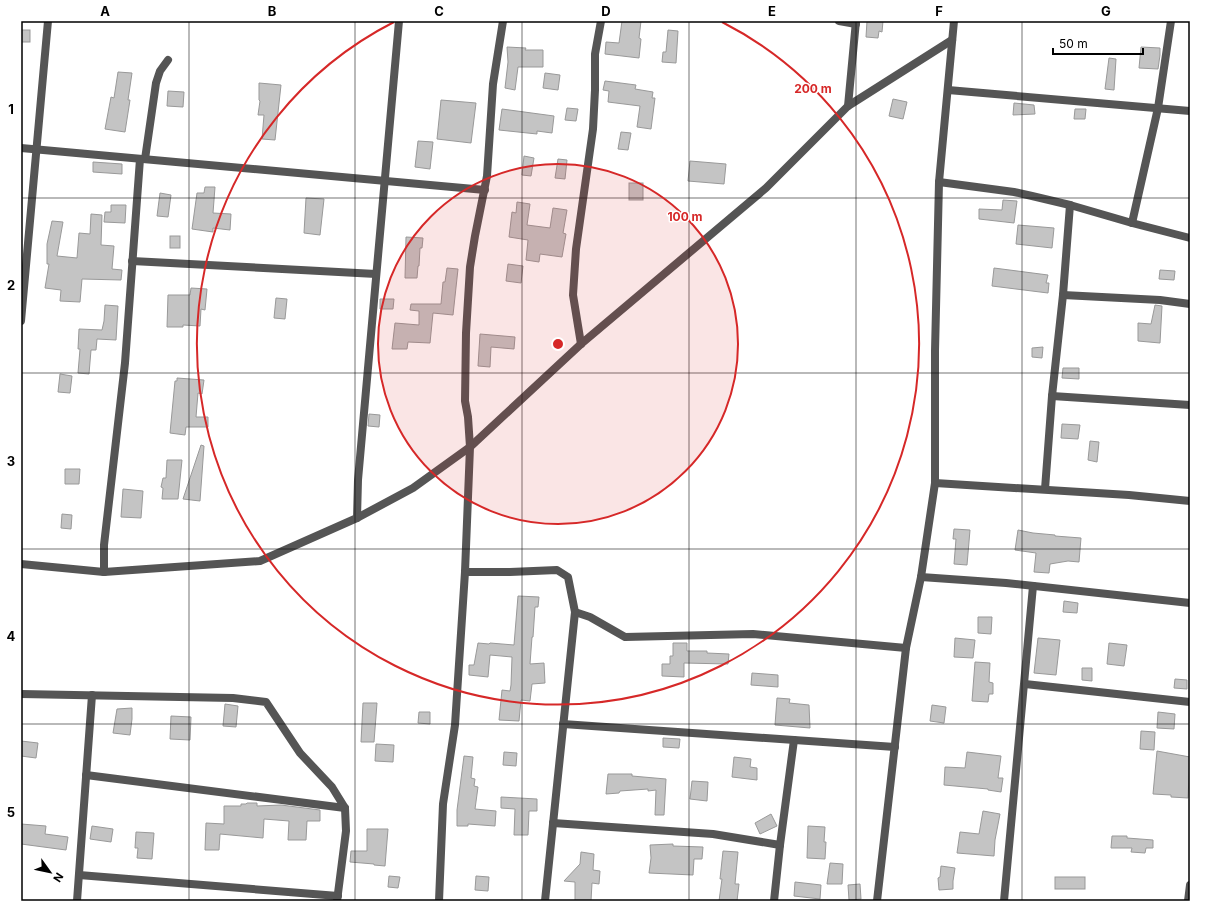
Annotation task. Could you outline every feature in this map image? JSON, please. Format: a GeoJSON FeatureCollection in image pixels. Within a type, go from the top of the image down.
{"type":"FeatureCollection","features":[{"type":"Feature","properties":{"kind":"street"},"geometry":{"type":"LineString","coordinates":[[21,321],[24,243],[36,149],[48,21]]}},
{"type":"Feature","properties":{"kind":"street"},"geometry":{"type":"LineString","coordinates":[[357,518],[358,480],[400,21]]}},
{"type":"Feature","properties":{"kind":"street"},"geometry":{"type":"LineString","coordinates":[[439,901],[443,804],[455,725],[465,572],[470,447],[468,417],[465,401],[470,267],[487,176],[493,84],[503,21]]}},
{"type":"Feature","properties":{"kind":"street"},"geometry":{"type":"LineString","coordinates":[[581,344],[574,295],[576,249],[593,129],[596,90],[595,54],[601,21]]}},
{"type":"Feature","properties":{"kind":"street"},"geometry":{"type":"LineString","coordinates":[[839,21],[856,22],[848,106]]}},
{"type":"Feature","properties":{"kind":"street"},"geometry":{"type":"LineString","coordinates":[[877,901],[906,648],[921,577],[935,482],[935,351],[940,182],[954,21]]}},
{"type":"Feature","properties":{"kind":"street"},"geometry":{"type":"LineString","coordinates":[[1132,223],[1158,108],[1171,21]]}},
{"type":"Feature","properties":{"kind":"street"},"geometry":{"type":"LineString","coordinates":[[21,564],[104,572],[260,561],[357,518],[413,488],[470,447],[581,344],[766,188],[848,106],[952,40]]}},
{"type":"Feature","properties":{"kind":"street"},"geometry":{"type":"LineString","coordinates":[[104,572],[104,544],[125,363],[132,261],[142,159],[156,83],[160,72],[168,60]]}},
{"type":"Feature","properties":{"kind":"street"},"geometry":{"type":"LineString","coordinates":[[948,90],[1190,111]]}},
{"type":"Feature","properties":{"kind":"street"},"geometry":{"type":"LineString","coordinates":[[21,148],[485,190]]}},
{"type":"Feature","properties":{"kind":"street"},"geometry":{"type":"LineString","coordinates":[[940,182],[1014,192],[1070,205],[1190,238]]}},
{"type":"Feature","properties":{"kind":"street"},"geometry":{"type":"LineString","coordinates":[[1045,490],[1052,396],[1063,295],[1070,205]]}},
{"type":"Feature","properties":{"kind":"street"},"geometry":{"type":"LineString","coordinates":[[132,261],[376,274]]}},
{"type":"Feature","properties":{"kind":"street"},"geometry":{"type":"LineString","coordinates":[[1063,295],[1160,300],[1190,304]]}},
{"type":"Feature","properties":{"kind":"street"},"geometry":{"type":"LineString","coordinates":[[1052,396],[1190,405]]}},
{"type":"Feature","properties":{"kind":"street"},"geometry":{"type":"LineString","coordinates":[[935,482],[1129,495],[1190,501]]}},
{"type":"Feature","properties":{"kind":"street"},"geometry":{"type":"LineString","coordinates":[[465,572],[557,570],[568,577],[575,612],[545,901]]}},
{"type":"Feature","properties":{"kind":"street"},"geometry":{"type":"LineString","coordinates":[[921,577],[1033,586],[1190,603]]}},
{"type":"Feature","properties":{"kind":"street"},"geometry":{"type":"LineString","coordinates":[[1004,901],[1033,586]]}},
{"type":"Feature","properties":{"kind":"street"},"geometry":{"type":"LineString","coordinates":[[575,612],[590,617],[626,637],[753,634],[906,648]]}},
{"type":"Feature","properties":{"kind":"street"},"geometry":{"type":"LineString","coordinates":[[1025,684],[1190,702]]}},
{"type":"Feature","properties":{"kind":"street"},"geometry":{"type":"LineString","coordinates":[[21,694],[233,698],[266,702],[300,753],[332,787],[345,808],[346,831],[337,898],[79,875]]}},
{"type":"Feature","properties":{"kind":"street"},"geometry":{"type":"LineString","coordinates":[[77,901],[92,695]]}},
{"type":"Feature","properties":{"kind":"street"},"geometry":{"type":"LineString","coordinates":[[564,724],[895,746]]}},
{"type":"Feature","properties":{"kind":"street"},"geometry":{"type":"LineString","coordinates":[[774,901],[794,740]]}},
{"type":"Feature","properties":{"kind":"street"},"geometry":{"type":"LineString","coordinates":[[86,775],[345,808]]}},
{"type":"Feature","properties":{"kind":"street"},"geometry":{"type":"LineString","coordinates":[[553,823],[713,834],[780,845]]}},
{"type":"Feature","properties":{"kind":"street"},"geometry":{"type":"LineString","coordinates":[[1188,901],[1190,885]]}},
{"type":"Feature","properties":{"kind":"building"},"geometry":{"type":"Polygon","coordinates":[[[622,21],[641,21],[639,58],[605,54],[606,42],[619,43],[622,21]]]}},
{"type":"Feature","properties":{"kind":"building"},"geometry":{"type":"Polygon","coordinates":[[[867,21],[883,21],[882,32],[879,31],[878,38],[866,37],[867,21]]]}},
{"type":"Feature","properties":{"kind":"building"},"geometry":{"type":"Polygon","coordinates":[[[21,30],[30,30],[30,42],[21,42],[21,30]]]}},
{"type":"Feature","properties":{"kind":"building"},"geometry":{"type":"Polygon","coordinates":[[[668,30],[678,31],[676,63],[662,62],[663,52],[666,52],[668,30]]]}},
{"type":"Feature","properties":{"kind":"building"},"geometry":{"type":"Polygon","coordinates":[[[507,47],[526,48],[525,50],[543,50],[543,67],[518,67],[515,90],[505,88],[508,62],[507,47]]]}},
{"type":"Feature","properties":{"kind":"building"},"geometry":{"type":"Polygon","coordinates":[[[1141,47],[1160,48],[1158,69],[1139,68],[1141,47]]]}},
{"type":"Feature","properties":{"kind":"building"},"geometry":{"type":"Polygon","coordinates":[[[1109,58],[1116,59],[1114,90],[1105,89],[1109,58]]]}},
{"type":"Feature","properties":{"kind":"building"},"geometry":{"type":"Polygon","coordinates":[[[118,72],[132,73],[125,132],[105,129],[111,97],[114,98],[118,72]]]}},
{"type":"Feature","properties":{"kind":"building"},"geometry":{"type":"Polygon","coordinates":[[[545,73],[560,75],[558,90],[543,88],[545,73]]]}},
{"type":"Feature","properties":{"kind":"building"},"geometry":{"type":"Polygon","coordinates":[[[605,81],[636,85],[635,89],[653,92],[652,98],[655,98],[651,129],[637,127],[640,106],[608,102],[609,91],[603,90],[605,81]]]}},
{"type":"Feature","properties":{"kind":"building"},"geometry":{"type":"Polygon","coordinates":[[[259,83],[281,85],[275,140],[262,139],[264,115],[258,115],[260,101],[259,83]]]}},
{"type":"Feature","properties":{"kind":"building"},"geometry":{"type":"Polygon","coordinates":[[[168,91],[184,92],[183,107],[167,106],[168,91]]]}},
{"type":"Feature","properties":{"kind":"building"},"geometry":{"type":"Polygon","coordinates":[[[893,99],[907,102],[903,119],[889,116],[893,99]]]}},
{"type":"Feature","properties":{"kind":"building"},"geometry":{"type":"Polygon","coordinates":[[[441,100],[476,103],[471,143],[437,139],[441,100]]]}},
{"type":"Feature","properties":{"kind":"building"},"geometry":{"type":"Polygon","coordinates":[[[1014,103],[1034,105],[1035,114],[1013,115],[1014,103]]]}},
{"type":"Feature","properties":{"kind":"building"},"geometry":{"type":"Polygon","coordinates":[[[567,108],[578,109],[576,121],[565,120],[567,108]]]}},
{"type":"Feature","properties":{"kind":"building"},"geometry":{"type":"Polygon","coordinates":[[[502,109],[554,116],[552,133],[537,131],[537,134],[499,130],[502,109]]]}},
{"type":"Feature","properties":{"kind":"building"},"geometry":{"type":"Polygon","coordinates":[[[1075,109],[1086,109],[1085,119],[1074,119],[1075,109]]]}},
{"type":"Feature","properties":{"kind":"building"},"geometry":{"type":"Polygon","coordinates":[[[621,132],[631,133],[628,150],[618,149],[621,132]]]}},
{"type":"Feature","properties":{"kind":"building"},"geometry":{"type":"Polygon","coordinates":[[[418,141],[433,142],[430,169],[415,167],[418,141]]]}},
{"type":"Feature","properties":{"kind":"building"},"geometry":{"type":"Polygon","coordinates":[[[524,156],[534,158],[531,176],[522,175],[524,156]]]}},
{"type":"Feature","properties":{"kind":"building"},"geometry":{"type":"Polygon","coordinates":[[[558,159],[567,160],[565,179],[555,178],[558,159]]]}},
{"type":"Feature","properties":{"kind":"building"},"geometry":{"type":"Polygon","coordinates":[[[690,161],[726,164],[724,184],[688,181],[690,161]]]}},
{"type":"Feature","properties":{"kind":"building"},"geometry":{"type":"Polygon","coordinates":[[[93,162],[122,164],[122,174],[93,172],[93,162]]]}},
{"type":"Feature","properties":{"kind":"building"},"geometry":{"type":"Polygon","coordinates":[[[629,183],[643,183],[643,200],[629,200],[629,183]]]}},
{"type":"Feature","properties":{"kind":"building"},"geometry":{"type":"Polygon","coordinates":[[[205,187],[215,187],[213,213],[231,214],[230,230],[213,228],[213,232],[192,229],[197,193],[204,193],[205,187]]]}},
{"type":"Feature","properties":{"kind":"building"},"geometry":{"type":"Polygon","coordinates":[[[160,193],[171,195],[168,217],[157,216],[160,193]]]}},
{"type":"Feature","properties":{"kind":"building"},"geometry":{"type":"Polygon","coordinates":[[[306,198],[324,199],[320,235],[304,233],[306,198]]]}},
{"type":"Feature","properties":{"kind":"building"},"geometry":{"type":"Polygon","coordinates":[[[1003,200],[1017,201],[1014,223],[979,219],[979,209],[1002,210],[1003,200]]]}},
{"type":"Feature","properties":{"kind":"building"},"geometry":{"type":"Polygon","coordinates":[[[517,202],[530,204],[527,225],[550,228],[553,208],[567,210],[563,233],[566,234],[562,257],[540,254],[539,262],[526,260],[528,240],[509,237],[512,212],[516,213],[517,202]]]}},
{"type":"Feature","properties":{"kind":"building"},"geometry":{"type":"Polygon","coordinates":[[[111,205],[126,205],[125,223],[104,222],[105,212],[111,212],[111,205]]]}},
{"type":"Feature","properties":{"kind":"building"},"geometry":{"type":"Polygon","coordinates":[[[91,214],[102,215],[101,245],[114,246],[112,269],[122,270],[121,280],[82,279],[80,302],[60,301],[61,290],[45,288],[49,264],[47,264],[47,244],[52,221],[63,222],[57,256],[77,258],[79,233],[90,234],[91,214]]]}},
{"type":"Feature","properties":{"kind":"building"},"geometry":{"type":"Polygon","coordinates":[[[1018,225],[1054,228],[1052,248],[1016,244],[1018,225]]]}},
{"type":"Feature","properties":{"kind":"building"},"geometry":{"type":"Polygon","coordinates":[[[170,236],[180,236],[180,248],[170,248],[170,236]]]}},
{"type":"Feature","properties":{"kind":"building"},"geometry":{"type":"Polygon","coordinates":[[[406,237],[423,238],[422,248],[420,248],[417,278],[405,278],[406,237]]]}},
{"type":"Feature","properties":{"kind":"building"},"geometry":{"type":"Polygon","coordinates":[[[508,264],[523,266],[521,283],[506,281],[508,264]]]}},
{"type":"Feature","properties":{"kind":"building"},"geometry":{"type":"Polygon","coordinates":[[[447,268],[458,269],[453,315],[433,313],[430,343],[408,342],[407,349],[392,349],[395,323],[419,325],[419,311],[410,310],[411,304],[441,304],[443,282],[445,282],[447,268]]]}},
{"type":"Feature","properties":{"kind":"building"},"geometry":{"type":"Polygon","coordinates":[[[994,268],[1048,275],[1046,283],[1049,283],[1048,293],[992,286],[994,268]]]}},
{"type":"Feature","properties":{"kind":"building"},"geometry":{"type":"Polygon","coordinates":[[[1160,270],[1175,271],[1174,280],[1159,279],[1160,270]]]}},
{"type":"Feature","properties":{"kind":"building"},"geometry":{"type":"Polygon","coordinates":[[[191,288],[207,289],[205,310],[201,309],[200,326],[183,325],[183,327],[167,327],[168,295],[190,295],[191,288]]]}},
{"type":"Feature","properties":{"kind":"building"},"geometry":{"type":"Polygon","coordinates":[[[276,298],[287,299],[285,319],[274,318],[276,298]]]}},
{"type":"Feature","properties":{"kind":"building"},"geometry":{"type":"Polygon","coordinates":[[[380,299],[394,299],[393,309],[380,309],[380,299]]]}},
{"type":"Feature","properties":{"kind":"building"},"geometry":{"type":"Polygon","coordinates":[[[105,305],[118,306],[116,340],[97,339],[96,350],[91,350],[89,374],[78,373],[80,349],[78,349],[79,329],[102,330],[105,305]]]}},
{"type":"Feature","properties":{"kind":"building"},"geometry":{"type":"Polygon","coordinates":[[[1155,305],[1162,306],[1160,343],[1138,341],[1138,323],[1151,324],[1155,305]]]}},
{"type":"Feature","properties":{"kind":"building"},"geometry":{"type":"Polygon","coordinates":[[[480,334],[515,337],[514,349],[491,347],[490,367],[478,366],[480,334]]]}},
{"type":"Feature","properties":{"kind":"building"},"geometry":{"type":"Polygon","coordinates":[[[1043,347],[1042,358],[1032,357],[1032,348],[1043,347]]]}},
{"type":"Feature","properties":{"kind":"building"},"geometry":{"type":"Polygon","coordinates":[[[1063,368],[1079,368],[1079,379],[1062,378],[1063,368]]]}},
{"type":"Feature","properties":{"kind":"building"},"geometry":{"type":"Polygon","coordinates":[[[60,374],[72,376],[70,393],[58,392],[60,374]]]}},
{"type":"Feature","properties":{"kind":"building"},"geometry":{"type":"Polygon","coordinates":[[[177,378],[204,380],[202,394],[198,393],[196,417],[208,417],[208,427],[186,427],[185,435],[170,433],[175,381],[177,381],[177,378]]]}},
{"type":"Feature","properties":{"kind":"building"},"geometry":{"type":"Polygon","coordinates":[[[369,414],[380,415],[379,427],[368,426],[369,414]]]}},
{"type":"Feature","properties":{"kind":"building"},"geometry":{"type":"Polygon","coordinates":[[[1062,424],[1080,425],[1078,439],[1061,438],[1062,424]]]}},
{"type":"Feature","properties":{"kind":"building"},"geometry":{"type":"Polygon","coordinates":[[[1090,441],[1099,442],[1097,462],[1088,460],[1090,441]]]}},
{"type":"Feature","properties":{"kind":"building"},"geometry":{"type":"Polygon","coordinates":[[[201,445],[204,446],[200,501],[183,499],[201,445]]]}},
{"type":"Feature","properties":{"kind":"building"},"geometry":{"type":"Polygon","coordinates":[[[167,460],[182,460],[178,499],[162,499],[163,488],[161,487],[163,478],[166,478],[167,460]]]}},
{"type":"Feature","properties":{"kind":"building"},"geometry":{"type":"Polygon","coordinates":[[[65,469],[80,469],[79,484],[65,484],[65,469]]]}},
{"type":"Feature","properties":{"kind":"building"},"geometry":{"type":"Polygon","coordinates":[[[123,489],[143,491],[141,518],[121,517],[123,489]]]}},
{"type":"Feature","properties":{"kind":"building"},"geometry":{"type":"Polygon","coordinates":[[[62,514],[72,515],[71,529],[61,528],[62,514]]]}},
{"type":"Feature","properties":{"kind":"building"},"geometry":{"type":"Polygon","coordinates":[[[954,529],[970,530],[967,565],[954,564],[956,539],[953,539],[954,529]]]}},
{"type":"Feature","properties":{"kind":"building"},"geometry":{"type":"Polygon","coordinates":[[[1018,530],[1055,536],[1081,538],[1079,562],[1068,561],[1050,564],[1049,573],[1034,572],[1036,553],[1015,550],[1018,530]]]}},
{"type":"Feature","properties":{"kind":"building"},"geometry":{"type":"Polygon","coordinates":[[[518,596],[539,597],[538,607],[535,607],[530,664],[544,663],[545,683],[532,684],[530,701],[521,700],[519,721],[499,720],[502,690],[510,691],[512,657],[490,655],[488,677],[469,675],[469,665],[474,665],[478,643],[514,645],[518,596]]]}},
{"type":"Feature","properties":{"kind":"building"},"geometry":{"type":"Polygon","coordinates":[[[1064,601],[1078,603],[1077,613],[1063,612],[1064,601]]]}},
{"type":"Feature","properties":{"kind":"building"},"geometry":{"type":"Polygon","coordinates":[[[978,617],[992,617],[991,634],[978,633],[978,617]]]}},
{"type":"Feature","properties":{"kind":"building"},"geometry":{"type":"Polygon","coordinates":[[[955,638],[975,640],[973,658],[954,657],[955,638]]]}},
{"type":"Feature","properties":{"kind":"building"},"geometry":{"type":"Polygon","coordinates":[[[1038,638],[1060,640],[1056,675],[1034,673],[1038,638]]]}},
{"type":"Feature","properties":{"kind":"building"},"geometry":{"type":"Polygon","coordinates":[[[673,643],[687,643],[687,651],[707,651],[707,653],[729,654],[728,664],[684,663],[684,677],[662,676],[662,664],[670,664],[670,656],[673,656],[673,643]]]}},
{"type":"Feature","properties":{"kind":"building"},"geometry":{"type":"Polygon","coordinates":[[[1109,643],[1127,645],[1124,666],[1107,664],[1109,643]]]}},
{"type":"Feature","properties":{"kind":"building"},"geometry":{"type":"Polygon","coordinates":[[[975,662],[990,663],[989,682],[993,683],[993,694],[989,694],[988,702],[972,701],[975,662]]]}},
{"type":"Feature","properties":{"kind":"building"},"geometry":{"type":"Polygon","coordinates":[[[1082,668],[1092,668],[1092,681],[1082,680],[1082,668]]]}},
{"type":"Feature","properties":{"kind":"building"},"geometry":{"type":"Polygon","coordinates":[[[752,673],[778,675],[778,687],[751,685],[752,673]]]}},
{"type":"Feature","properties":{"kind":"building"},"geometry":{"type":"Polygon","coordinates":[[[1175,679],[1187,680],[1187,689],[1174,688],[1175,679]]]}},
{"type":"Feature","properties":{"kind":"building"},"geometry":{"type":"Polygon","coordinates":[[[777,698],[790,699],[789,703],[809,705],[810,728],[775,725],[777,698]]]}},
{"type":"Feature","properties":{"kind":"building"},"geometry":{"type":"Polygon","coordinates":[[[363,703],[377,703],[374,742],[361,742],[363,703]]]}},
{"type":"Feature","properties":{"kind":"building"},"geometry":{"type":"Polygon","coordinates":[[[225,704],[238,706],[236,727],[223,726],[225,704]]]}},
{"type":"Feature","properties":{"kind":"building"},"geometry":{"type":"Polygon","coordinates":[[[932,705],[946,707],[944,723],[930,721],[932,705]]]}},
{"type":"Feature","properties":{"kind":"building"},"geometry":{"type":"Polygon","coordinates":[[[132,708],[130,735],[113,733],[117,709],[132,708]]]}},
{"type":"Feature","properties":{"kind":"building"},"geometry":{"type":"Polygon","coordinates":[[[419,712],[430,712],[430,724],[418,723],[419,712]]]}},
{"type":"Feature","properties":{"kind":"building"},"geometry":{"type":"Polygon","coordinates":[[[1158,712],[1175,714],[1174,729],[1157,728],[1158,712]]]}},
{"type":"Feature","properties":{"kind":"building"},"geometry":{"type":"Polygon","coordinates":[[[171,716],[191,717],[190,740],[170,739],[171,716]]]}},
{"type":"Feature","properties":{"kind":"building"},"geometry":{"type":"Polygon","coordinates":[[[1141,731],[1155,732],[1154,750],[1140,749],[1141,731]]]}},
{"type":"Feature","properties":{"kind":"building"},"geometry":{"type":"Polygon","coordinates":[[[663,738],[680,739],[679,748],[663,747],[663,738]]]}},
{"type":"Feature","properties":{"kind":"building"},"geometry":{"type":"Polygon","coordinates":[[[21,741],[38,743],[36,758],[21,756],[21,741]]]}},
{"type":"Feature","properties":{"kind":"building"},"geometry":{"type":"Polygon","coordinates":[[[376,744],[394,745],[393,762],[375,761],[376,744]]]}},
{"type":"Feature","properties":{"kind":"building"},"geometry":{"type":"Polygon","coordinates":[[[1157,751],[1190,757],[1188,798],[1153,794],[1157,751]]]}},
{"type":"Feature","properties":{"kind":"building"},"geometry":{"type":"Polygon","coordinates":[[[504,752],[517,753],[516,766],[503,765],[504,752]]]}},
{"type":"Feature","properties":{"kind":"building"},"geometry":{"type":"Polygon","coordinates":[[[967,752],[1001,756],[998,778],[1003,778],[1001,792],[988,789],[944,785],[945,767],[965,768],[967,752]]]}},
{"type":"Feature","properties":{"kind":"building"},"geometry":{"type":"Polygon","coordinates":[[[464,756],[473,757],[471,778],[475,779],[474,786],[478,787],[475,809],[496,811],[495,826],[468,824],[468,826],[457,826],[457,810],[464,756]]]}},
{"type":"Feature","properties":{"kind":"building"},"geometry":{"type":"Polygon","coordinates":[[[734,757],[751,759],[750,767],[757,768],[757,780],[732,777],[734,757]]]}},
{"type":"Feature","properties":{"kind":"building"},"geometry":{"type":"Polygon","coordinates":[[[608,774],[632,774],[632,776],[666,779],[664,815],[655,815],[656,790],[648,791],[648,789],[620,791],[619,793],[606,794],[608,774]]]}},
{"type":"Feature","properties":{"kind":"building"},"geometry":{"type":"Polygon","coordinates":[[[692,781],[708,782],[707,801],[690,799],[692,781]]]}},
{"type":"Feature","properties":{"kind":"building"},"geometry":{"type":"Polygon","coordinates":[[[501,797],[537,799],[537,811],[529,811],[528,835],[514,835],[515,809],[501,808],[501,797]]]}},
{"type":"Feature","properties":{"kind":"building"},"geometry":{"type":"Polygon","coordinates":[[[257,803],[257,806],[281,805],[320,810],[320,821],[307,821],[306,840],[288,840],[289,821],[264,819],[263,838],[220,834],[219,850],[205,850],[206,823],[224,824],[224,806],[241,806],[241,804],[257,803]]]}},
{"type":"Feature","properties":{"kind":"building"},"geometry":{"type":"Polygon","coordinates":[[[983,811],[1000,814],[995,840],[994,856],[957,853],[960,832],[979,834],[983,811]]]}},
{"type":"Feature","properties":{"kind":"building"},"geometry":{"type":"Polygon","coordinates":[[[771,814],[777,826],[760,834],[755,823],[771,814]]]}},
{"type":"Feature","properties":{"kind":"building"},"geometry":{"type":"Polygon","coordinates":[[[21,824],[46,826],[45,834],[68,837],[66,850],[21,844],[21,824]]]}},
{"type":"Feature","properties":{"kind":"building"},"geometry":{"type":"Polygon","coordinates":[[[92,826],[113,829],[111,842],[90,839],[92,826]]]}},
{"type":"Feature","properties":{"kind":"building"},"geometry":{"type":"Polygon","coordinates":[[[808,826],[825,827],[825,859],[807,858],[808,826]]]}},
{"type":"Feature","properties":{"kind":"building"},"geometry":{"type":"Polygon","coordinates":[[[367,829],[388,829],[385,866],[350,862],[351,851],[367,851],[367,829]]]}},
{"type":"Feature","properties":{"kind":"building"},"geometry":{"type":"Polygon","coordinates":[[[136,832],[154,833],[152,859],[137,858],[138,848],[135,848],[136,832]]]}},
{"type":"Feature","properties":{"kind":"building"},"geometry":{"type":"Polygon","coordinates":[[[1112,836],[1127,836],[1127,838],[1153,840],[1153,848],[1146,848],[1145,853],[1131,852],[1132,848],[1111,848],[1112,836]]]}},
{"type":"Feature","properties":{"kind":"building"},"geometry":{"type":"Polygon","coordinates":[[[673,844],[673,846],[703,847],[702,859],[694,859],[693,875],[649,873],[651,858],[650,845],[673,844]]]}},
{"type":"Feature","properties":{"kind":"building"},"geometry":{"type":"Polygon","coordinates":[[[723,851],[738,852],[735,884],[739,884],[737,901],[719,901],[722,879],[720,879],[723,851]]]}},
{"type":"Feature","properties":{"kind":"building"},"geometry":{"type":"Polygon","coordinates":[[[581,852],[594,854],[593,870],[600,871],[599,884],[592,883],[591,901],[575,901],[575,882],[564,881],[580,864],[581,852]]]}},
{"type":"Feature","properties":{"kind":"building"},"geometry":{"type":"Polygon","coordinates":[[[830,863],[843,864],[842,884],[827,884],[830,863]]]}},
{"type":"Feature","properties":{"kind":"building"},"geometry":{"type":"Polygon","coordinates":[[[941,866],[955,868],[953,889],[939,890],[938,878],[940,877],[941,866]]]}},
{"type":"Feature","properties":{"kind":"building"},"geometry":{"type":"Polygon","coordinates":[[[389,876],[400,877],[398,888],[388,887],[389,876]]]}},
{"type":"Feature","properties":{"kind":"building"},"geometry":{"type":"Polygon","coordinates":[[[476,876],[489,877],[488,891],[475,890],[476,876]]]}},
{"type":"Feature","properties":{"kind":"building"},"geometry":{"type":"Polygon","coordinates":[[[1055,877],[1085,877],[1085,889],[1055,889],[1055,877]]]}},
{"type":"Feature","properties":{"kind":"building"},"geometry":{"type":"Polygon","coordinates":[[[795,882],[821,885],[820,899],[794,896],[795,882]]]}},
{"type":"Feature","properties":{"kind":"building"},"geometry":{"type":"Polygon","coordinates":[[[860,884],[861,899],[849,900],[848,885],[860,884]]]}}]}
